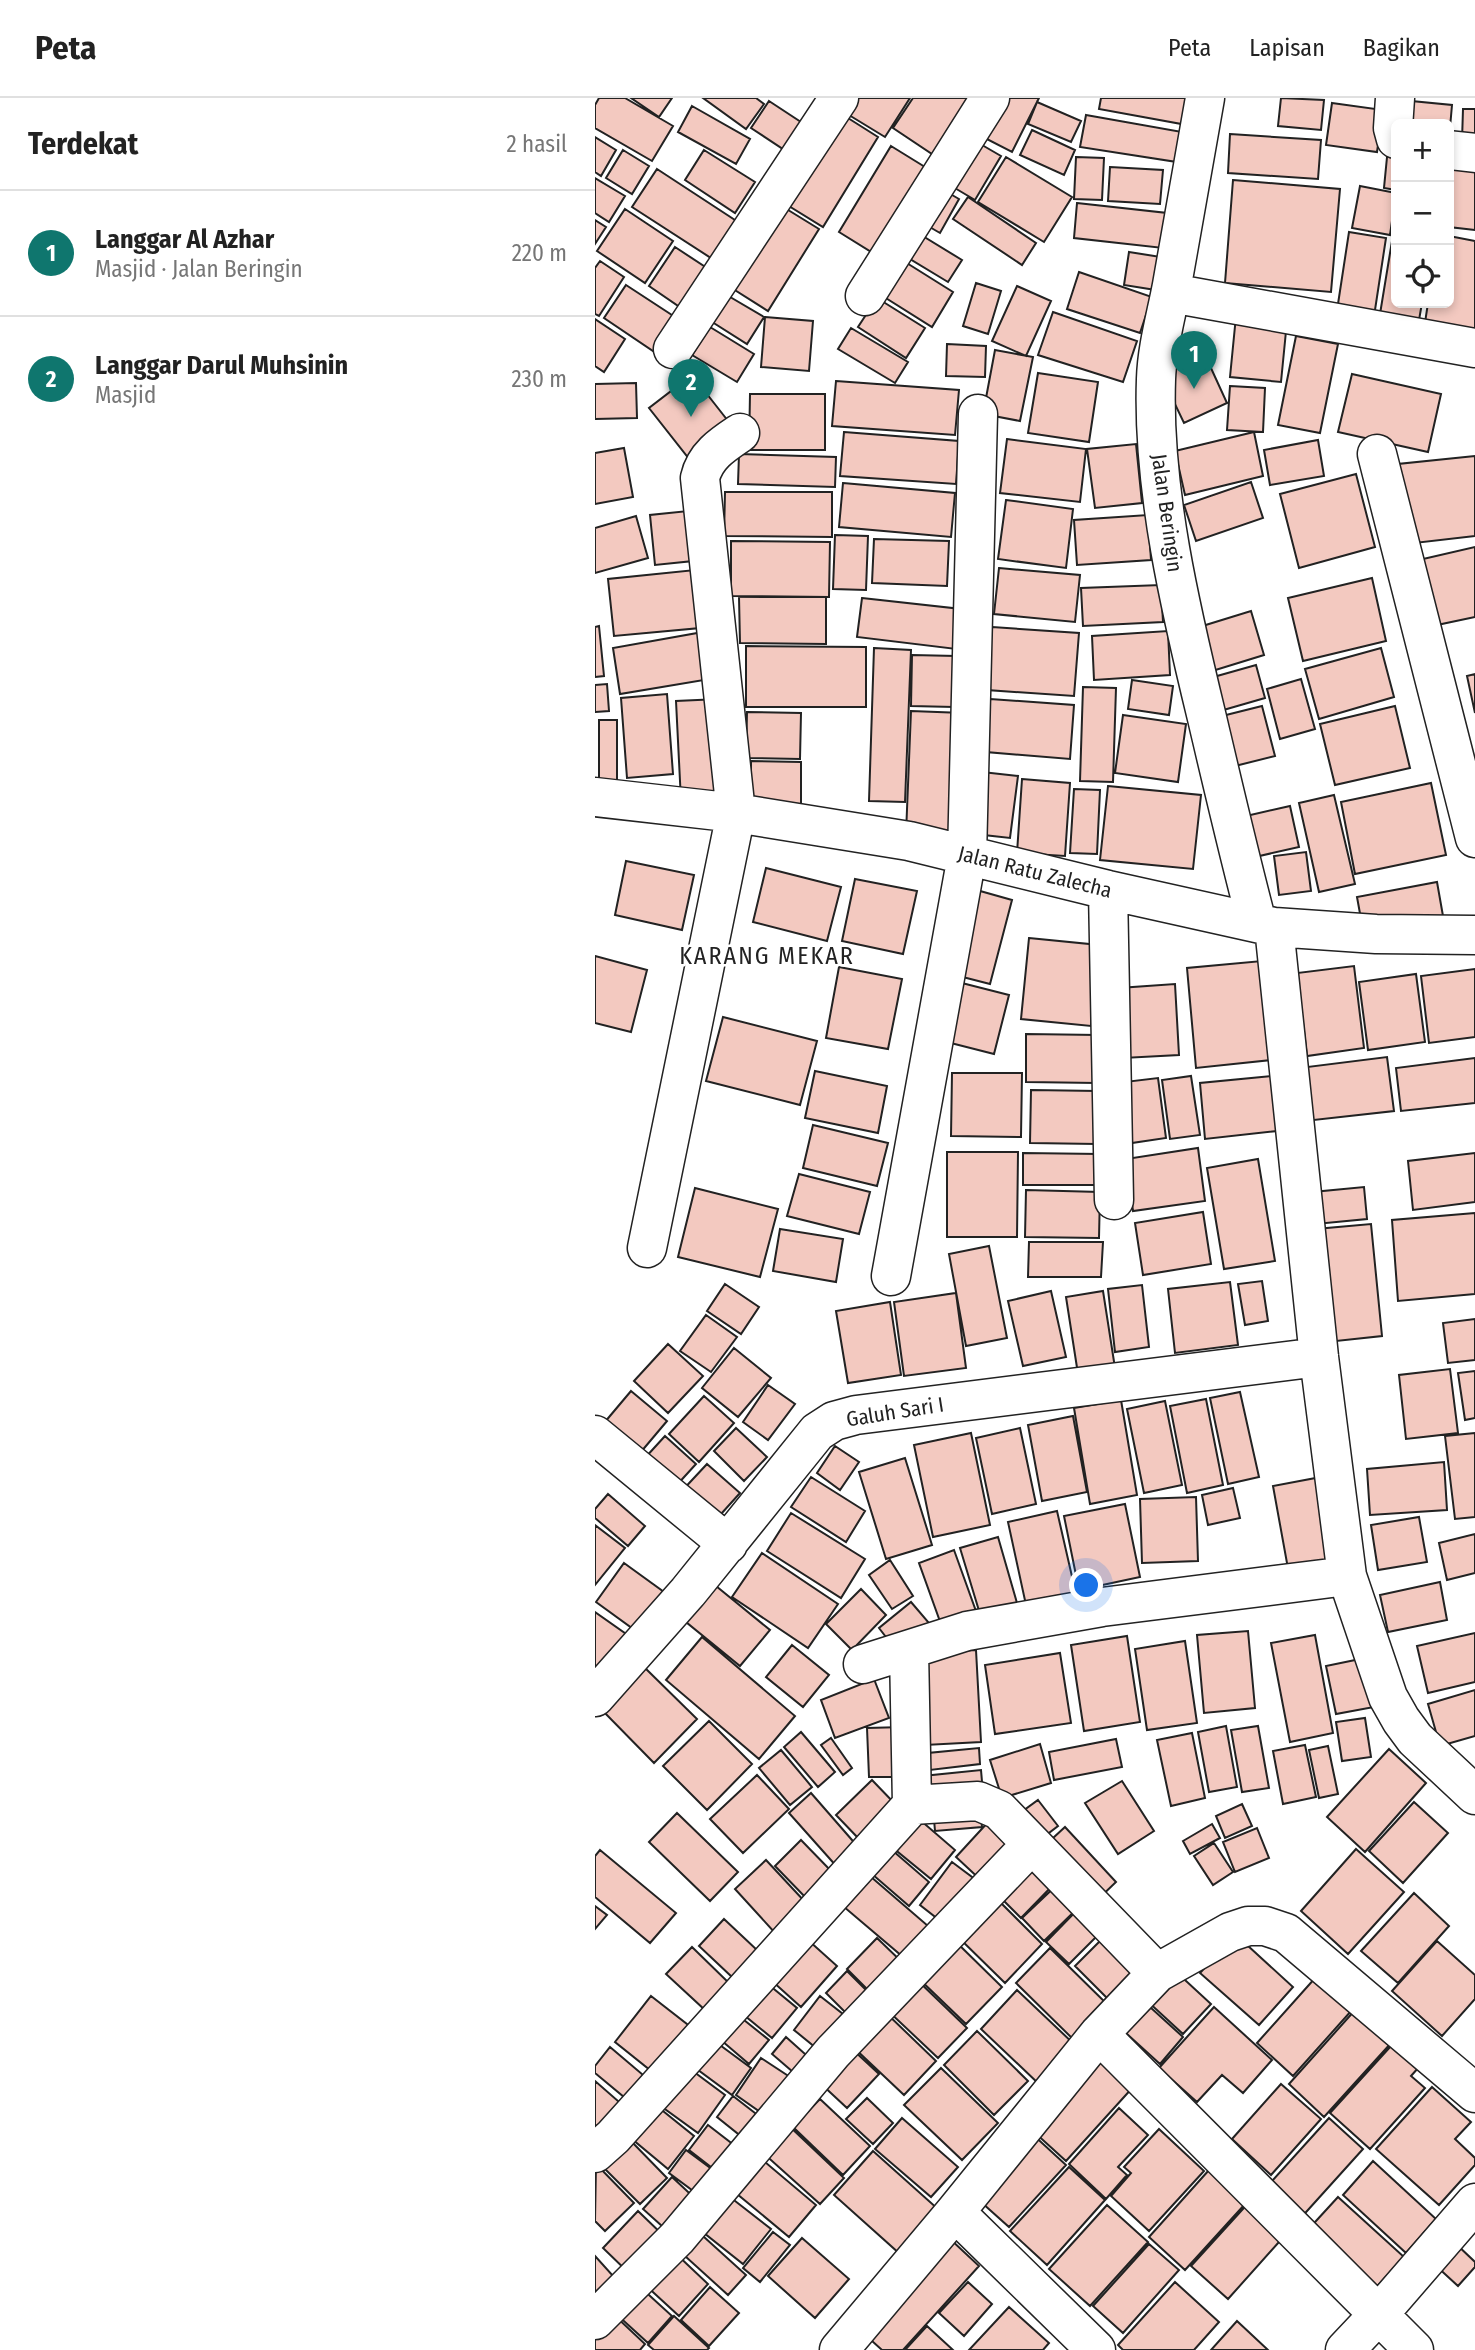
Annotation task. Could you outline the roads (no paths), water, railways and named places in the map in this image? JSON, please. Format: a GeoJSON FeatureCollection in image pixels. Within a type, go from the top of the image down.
{"type":"FeatureCollection","features":[{"type":"Feature","properties":{"kind":"street"},"geometry":{"type":"LineString","coordinates":[[673,349],[839,98]]}},
{"type":"Feature","properties":{"kind":"street"},"geometry":{"type":"LineString","coordinates":[[865,296],[990,98]]}},
{"type":"Feature","properties":{"kind":"street","name":"Jalan Beringin"},"geometry":{"type":"LineString","coordinates":[[1205,98],[1171,293],[1162,326],[1156,376],[1155,412],[1169,538],[1190,648],[1261,918],[1346,1576],[1388,1697],[1415,1739],[1475,1795]]}},
{"type":"Feature","properties":{"kind":"street"},"geometry":{"type":"LineString","coordinates":[[1394,119],[1395,98]]}},
{"type":"Feature","properties":{"kind":"street"},"geometry":{"type":"LineString","coordinates":[[1454,150],[1475,153]]}},
{"type":"Feature","properties":{"kind":"street"},"geometry":{"type":"LineString","coordinates":[[1171,293],[1475,348]]}},
{"type":"Feature","properties":{"kind":"street"},"geometry":{"type":"LineString","coordinates":[[891,1276],[967,856],[978,414]]}},
{"type":"Feature","properties":{"kind":"street"},"geometry":{"type":"LineString","coordinates":[[647,1248],[736,813],[701,478],[706,461],[740,433]]}},
{"type":"Feature","properties":{"kind":"street"},"geometry":{"type":"LineString","coordinates":[[1377,454],[1475,838]]}},
{"type":"Feature","properties":{"kind":"street","name":"Jalan Ratu Zalecha"},"geometry":{"type":"LineString","coordinates":[[595,797],[736,813],[909,841],[1108,890],[1342,932],[1475,935]]}},
{"type":"Feature","properties":{"kind":"street"},"geometry":{"type":"LineString","coordinates":[[1108,890],[1114,1200]]}},
{"type":"Feature","properties":{"kind":"street","name":"Galuh Sari I"},"geometry":{"type":"LineString","coordinates":[[595,1697],[727,1544],[804,1446],[817,1432],[834,1421],[856,1415],[1319,1356]]}},
{"type":"Feature","properties":{"kind":"street"},"geometry":{"type":"LineString","coordinates":[[595,1435],[727,1544]]}},
{"type":"Feature","properties":{"kind":"street"},"geometry":{"type":"LineString","coordinates":[[863,1664],[967,1631],[1102,1607],[1346,1576]]}},
{"type":"Feature","properties":{"kind":"street"},"geometry":{"type":"LineString","coordinates":[[595,2153],[622,2127],[912,1805],[908,1650]]}},
{"type":"Feature","properties":{"kind":"street"},"geometry":{"type":"LineString","coordinates":[[912,1805],[967,1801],[988,1804],[999,1810],[1157,1973]]}},
{"type":"Feature","properties":{"kind":"street"},"geometry":{"type":"LineString","coordinates":[[595,2320],[677,2238],[832,2052],[1031,1845]]}},
{"type":"Feature","properties":{"kind":"street"},"geometry":{"type":"LineString","coordinates":[[839,2350],[1099,2034],[1157,1973],[1230,1932],[1248,1926],[1265,1926],[1286,1933],[1475,2093]]}},
{"type":"Feature","properties":{"kind":"street"},"geometry":{"type":"LineString","coordinates":[[1099,2034],[1414,2350]]}},
{"type":"Feature","properties":{"kind":"street"},"geometry":{"type":"LineString","coordinates":[[1345,2350],[1475,2203]]}},
{"type":"Feature","properties":{"kind":"street"},"geometry":{"type":"LineString","coordinates":[[955,2212],[1096,2350]]}},
{"type":"Feature","properties":{"kind":"place","name":"Langgar Al Azhar"},"geometry":{"type":"Point","coordinates":[1194,389]}},
{"type":"Feature","properties":{"kind":"place","name":"Langgar Darul Muhsinin"},"geometry":{"type":"Point","coordinates":[691,417]}},
{"type":"Feature","properties":{"kind":"district","name":"KARANG MEKAR"},"geometry":{"type":"Point","coordinates":[767,956]}}]}
